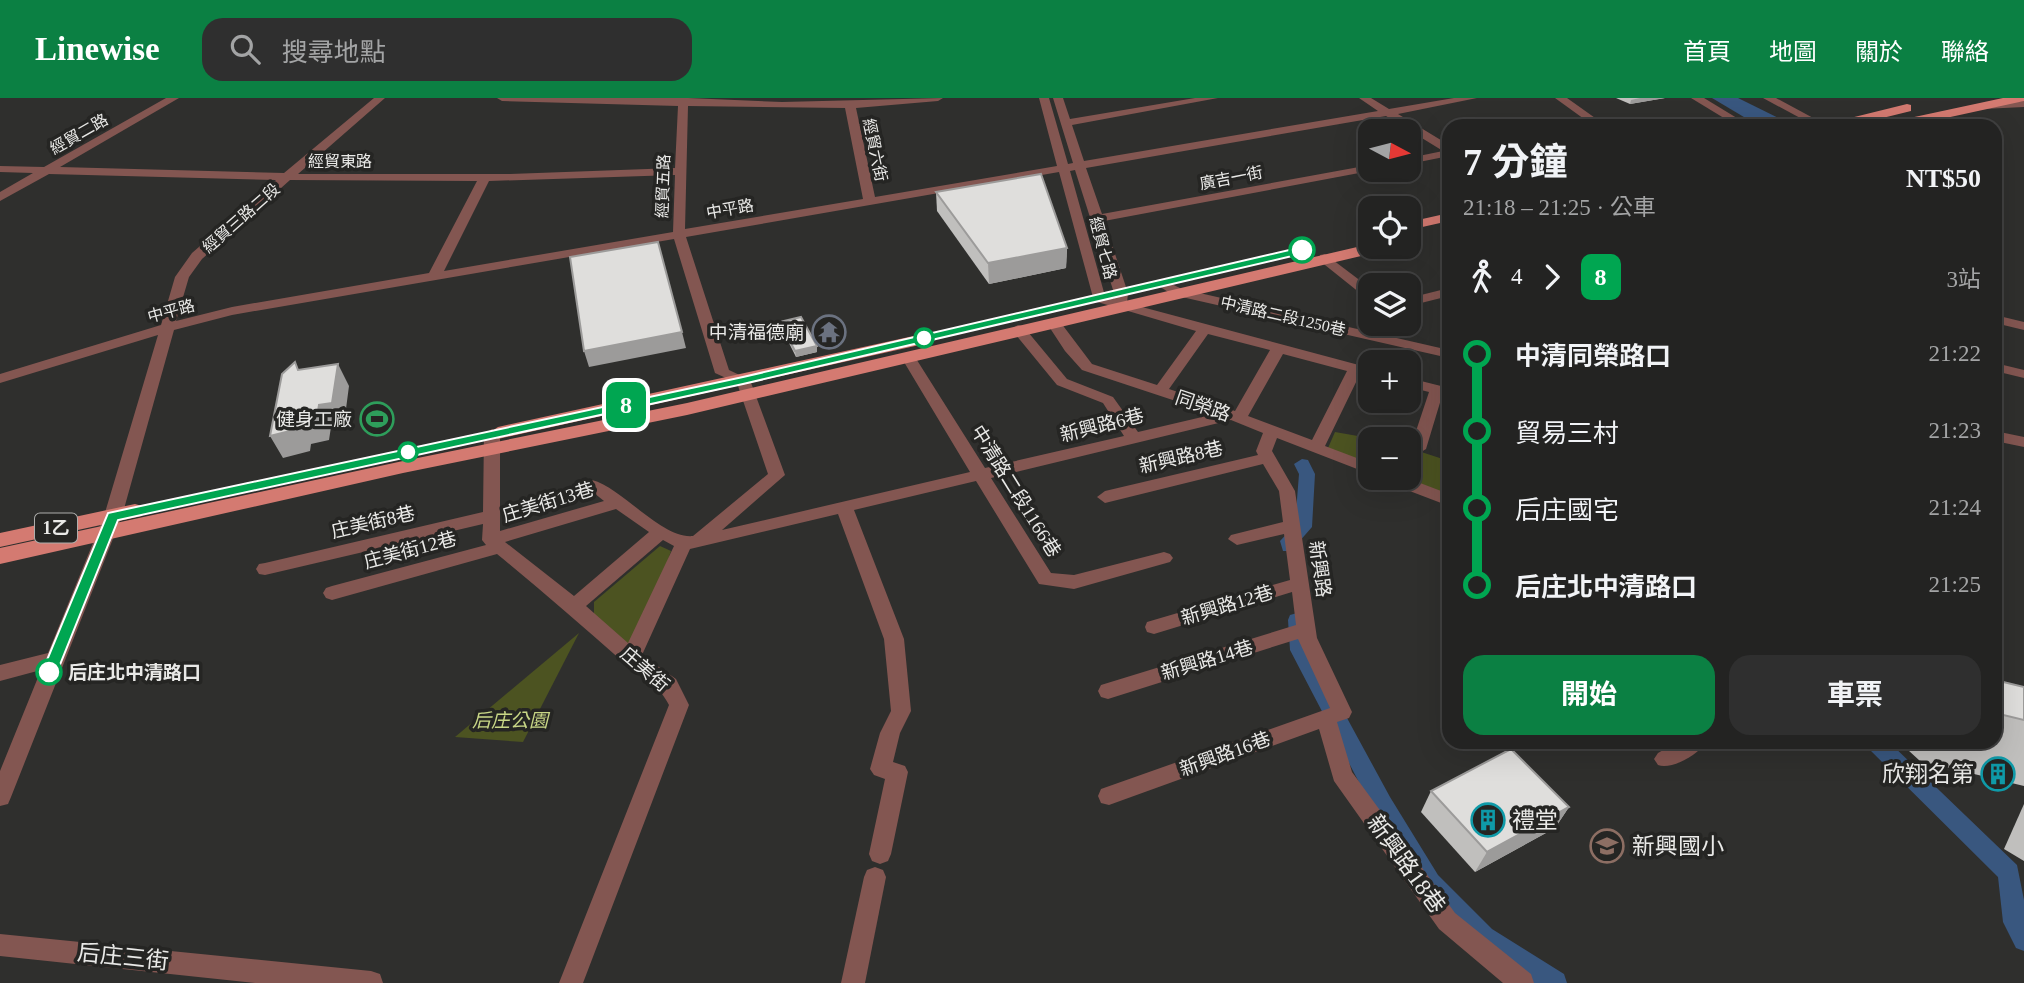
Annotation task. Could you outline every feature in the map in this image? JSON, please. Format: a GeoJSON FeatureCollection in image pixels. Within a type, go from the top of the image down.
{"type":"FeatureCollection","features":[{"type":"Feature","properties":{"kind":"main road"},"geometry":{"type":"LineString","coordinates":[[1923,119],[2020,98]]}},
{"type":"Feature","properties":{"kind":"main road"},"geometry":{"type":"LineString","coordinates":[[1864,119],[1927,104]]}},
{"type":"Feature","properties":{"kind":"main road"},"geometry":{"type":"LineString","coordinates":[[1421,223],[1442,219]]}},
{"type":"Feature","properties":{"kind":"main road"},"geometry":{"type":"LineString","coordinates":[[1421,237],[1442,233]]}},
{"type":"Feature","properties":{"kind":"main road","name":"1乙"},"geometry":{"type":"LineString","coordinates":[[0,556],[108,525],[745,387],[908,357],[1053,322],[1161,283],[1358,238]]}},
{"type":"Feature","properties":{"kind":"main road","name":"1乙"},"geometry":{"type":"LineString","coordinates":[[745,387],[1099,298],[1121,299],[1178,292],[1358,251]]}},
{"type":"Feature","properties":{"kind":"main road","name":"1乙"},"geometry":{"type":"LineString","coordinates":[[0,540],[108,525]]}},
{"type":"Feature","properties":{"kind":"street","name":"經貿二路"},"geometry":{"type":"LineString","coordinates":[[0,197],[174,98]]}},
{"type":"Feature","properties":{"kind":"street","name":"經貿三路二段"},"geometry":{"type":"LineString","coordinates":[[0,797],[108,525],[182,277],[197,256],[380,98]]}},
{"type":"Feature","properties":{"kind":"street"},"geometry":{"type":"LineString","coordinates":[[502,98],[850,104],[938,98]]}},
{"type":"Feature","properties":{"kind":"street","name":"經貿七路"},"geometry":{"type":"LineString","coordinates":[[1044,98],[1099,298]]}},
{"type":"Feature","properties":{"kind":"street","name":"經貿七路"},"geometry":{"type":"LineString","coordinates":[[1058,98],[1121,299]]}},
{"type":"Feature","properties":{"kind":"street"},"geometry":{"type":"LineString","coordinates":[[1066,123],[1213,98]]}},
{"type":"Feature","properties":{"kind":"street"},"geometry":{"type":"LineString","coordinates":[[1364,98],[1442,147]]}},
{"type":"Feature","properties":{"kind":"street","name":"中平路"},"geometry":{"type":"LineString","coordinates":[[0,379],[168,327],[232,311],[1472,98]]}},
{"type":"Feature","properties":{"kind":"street"},"geometry":{"type":"LineString","coordinates":[[1560,98],[1591,119]]}},
{"type":"Feature","properties":{"kind":"street"},"geometry":{"type":"LineString","coordinates":[[1696,98],[1733,119]]}},
{"type":"Feature","properties":{"kind":"street"},"geometry":{"type":"LineString","coordinates":[[1768,98],[1808,119]]}},
{"type":"Feature","properties":{"kind":"street","name":"經貿五路"},"geometry":{"type":"LineString","coordinates":[[683,100],[679,234],[722,373],[745,387]]}},
{"type":"Feature","properties":{"kind":"street","name":"經貿六街"},"geometry":{"type":"LineString","coordinates":[[850,104],[870,202]]}},
{"type":"Feature","properties":{"kind":"street"},"geometry":{"type":"LineString","coordinates":[[1983,106],[2024,104]]}},
{"type":"Feature","properties":{"kind":"street"},"geometry":{"type":"LineString","coordinates":[[1421,158],[1442,153]]}},
{"type":"Feature","properties":{"kind":"street","name":"經貿東路"},"geometry":{"type":"LineString","coordinates":[[0,169],[287,177],[485,177],[680,171]]}},
{"type":"Feature","properties":{"kind":"street","name":"廣吉一街"},"geometry":{"type":"LineString","coordinates":[[1097,219],[1358,170]]}},
{"type":"Feature","properties":{"kind":"street"},"geometry":{"type":"LineString","coordinates":[[434,277],[485,177]]}},
{"type":"Feature","properties":{"kind":"street"},"geometry":{"type":"LineString","coordinates":[[1325,258],[1358,284]]}},
{"type":"Feature","properties":{"kind":"street","name":"中清路二段1250巷"},"geometry":{"type":"LineString","coordinates":[[1161,283],[1178,292],[1442,352]]}},
{"type":"Feature","properties":{"kind":"street"},"geometry":{"type":"LineString","coordinates":[[1421,299],[1442,295]]}},
{"type":"Feature","properties":{"kind":"street"},"geometry":{"type":"LineString","coordinates":[[1121,299],[1204,329],[1358,369]]}},
{"type":"Feature","properties":{"kind":"street"},"geometry":{"type":"LineString","coordinates":[[2002,321],[2024,326]]}},
{"type":"Feature","properties":{"kind":"street","name":"同榮路"},"geometry":{"type":"LineString","coordinates":[[1053,322],[1070,348],[1087,367],[1235,417],[1358,464]]}},
{"type":"Feature","properties":{"kind":"street"},"geometry":{"type":"LineString","coordinates":[[1018,329],[1062,382],[1108,400],[1134,439]]}},
{"type":"Feature","properties":{"kind":"street"},"geometry":{"type":"LineString","coordinates":[[1160,391],[1204,329]]}},
{"type":"Feature","properties":{"kind":"street"},"geometry":{"type":"LineString","coordinates":[[1235,417],[1279,348]]}},
{"type":"Feature","properties":{"kind":"street","name":"中清路二段1166巷"},"geometry":{"type":"LineString","coordinates":[[908,357],[1045,579],[1074,582],[1164,558]]}},
{"type":"Feature","properties":{"kind":"street"},"geometry":{"type":"LineString","coordinates":[[2002,369],[2024,375]]}},
{"type":"Feature","properties":{"kind":"street"},"geometry":{"type":"LineString","coordinates":[[1316,448],[1358,378]]}},
{"type":"Feature","properties":{"kind":"street"},"geometry":{"type":"LineString","coordinates":[[1421,385],[1442,391]]}},
{"type":"Feature","properties":{"kind":"street"},"geometry":{"type":"LineString","coordinates":[[631,657],[690,542],[777,475],[745,387]]}},
{"type":"Feature","properties":{"kind":"street"},"geometry":{"type":"LineString","coordinates":[[1421,442],[1442,393]]}},
{"type":"Feature","properties":{"kind":"street","name":"新興路6巷"},"geometry":{"type":"LineString","coordinates":[[690,542],[845,509],[1235,417]]}},
{"type":"Feature","properties":{"kind":"street"},"geometry":{"type":"LineString","coordinates":[[1268,458],[1264,451],[1272,431]]}},
{"type":"Feature","properties":{"kind":"street"},"geometry":{"type":"LineString","coordinates":[[2002,437],[2024,442]]}},
{"type":"Feature","properties":{"kind":"street"},"geometry":{"type":"LineString","coordinates":[[491,442],[491,516],[495,544]]}},
{"type":"Feature","properties":{"kind":"street","name":"新興路8巷"},"geometry":{"type":"LineString","coordinates":[[1104,497],[1268,458]]}},
{"type":"Feature","properties":{"kind":"street","name":"新興路"},"geometry":{"type":"LineString","coordinates":[[1268,458],[1287,491],[1307,638],[1334,715]]}},
{"type":"Feature","properties":{"kind":"street"},"geometry":{"type":"LineString","coordinates":[[592,485],[661,532],[690,542]]}},
{"type":"Feature","properties":{"kind":"street"},"geometry":{"type":"LineString","coordinates":[[1421,489],[1442,497]]}},
{"type":"Feature","properties":{"kind":"street","name":"庄美街13巷"},"geometry":{"type":"LineString","coordinates":[[495,544],[617,503]]}},
{"type":"Feature","properties":{"kind":"street"},"geometry":{"type":"LineString","coordinates":[[845,509],[894,639],[901,711],[890,733],[881,769],[897,772],[853,983]]}},
{"type":"Feature","properties":{"kind":"street","name":"庄美街8巷"},"geometry":{"type":"LineString","coordinates":[[265,569],[491,516]]}},
{"type":"Feature","properties":{"kind":"street"},"geometry":{"type":"LineString","coordinates":[[1237,539],[1292,526]]}},
{"type":"Feature","properties":{"kind":"street"},"geometry":{"type":"LineString","coordinates":[[574,606],[661,532]]}},
{"type":"Feature","properties":{"kind":"street","name":"庄美街12巷"},"geometry":{"type":"LineString","coordinates":[[332,593],[495,544]]}},
{"type":"Feature","properties":{"kind":"street","name":"庄美街"},"geometry":{"type":"LineString","coordinates":[[495,544],[574,606],[631,657],[669,685],[679,705],[571,983]]}},
{"type":"Feature","properties":{"kind":"street","name":"新興路12巷"},"geometry":{"type":"LineString","coordinates":[[1154,627],[1301,583]]}},
{"type":"Feature","properties":{"kind":"street","name":"新興路14巷"},"geometry":{"type":"LineString","coordinates":[[1108,691],[1306,629]]}},
{"type":"Feature","properties":{"kind":"street"},"geometry":{"type":"LineString","coordinates":[[0,673],[55,659]]}},
{"type":"Feature","properties":{"kind":"street","name":"新興路16巷"},"geometry":{"type":"LineString","coordinates":[[1109,796],[1334,715]]}},
{"type":"Feature","properties":{"kind":"street","name":"新興路18巷"},"geometry":{"type":"LineString","coordinates":[[1334,715],[1342,775],[1447,921],[1522,983]]}},
{"type":"Feature","properties":{"kind":"street"},"geometry":{"type":"LineString","coordinates":[[1665,759],[1683,749]]}},
{"type":"Feature","properties":{"kind":"street","name":"后庄三街"},"geometry":{"type":"LineString","coordinates":[[0,945],[371,983]]}},
{"type":"Feature","properties":{"kind":"green space"},"geometry":{"type":"Polygon","coordinates":[[[1335,432],[1358,436],[1358,460],[1328,448],[1335,432]]]}},
{"type":"Feature","properties":{"kind":"green space"},"geometry":{"type":"Polygon","coordinates":[[[1421,452],[1442,459],[1442,492],[1421,484],[1421,452]]]}},
{"type":"Feature","properties":{"kind":"green space"},"geometry":{"type":"Polygon","coordinates":[[[660,546],[671,551],[637,650],[594,618],[594,602],[660,546]]]}},
{"type":"Feature","properties":{"kind":"green space","name":"后庄公園"},"geometry":{"type":"Polygon","coordinates":[[[579,633],[523,742],[455,737],[579,633]]]}},
{"type":"Feature","properties":{"kind":"water"},"geometry":{"type":"Polygon","coordinates":[[[1712,98],[1738,98],[1781,119],[1747,119],[1712,98]]]}},
{"type":"Feature","properties":{"kind":"building"},"geometry":{"type":"Polygon","coordinates":[[[1041,174],[1067,248],[988,263],[936,192],[1041,174]]]}},
{"type":"Feature","properties":{"kind":"building"},"geometry":{"type":"Polygon","coordinates":[[[658,242],[682,332],[584,351],[570,257],[658,242]]]}},
{"type":"Feature","properties":{"kind":"building"},"geometry":{"type":"Polygon","coordinates":[[[801,317],[817,346],[795,351],[780,322],[801,317]]]}},
{"type":"Feature","properties":{"kind":"building"},"geometry":{"type":"Polygon","coordinates":[[[295,362],[298,370],[338,364],[332,403],[319,405],[317,418],[299,422],[298,429],[270,436],[282,374],[295,362]]]}},
{"type":"Feature","properties":{"kind":"building"},"geometry":{"type":"Polygon","coordinates":[[[2002,682],[2024,687],[2024,720],[2002,715],[2002,682]]]}},
{"type":"Feature","properties":{"kind":"building","name":"禮堂"},"geometry":{"type":"Polygon","coordinates":[[[1511,749],[1569,807],[1487,852],[1431,791],[1511,749]]]}},
{"type":"Feature","properties":{"kind":"waterway"},"geometry":{"type":"LineString","coordinates":[[1289,547],[1289,541],[1303,527],[1307,474],[1302,464]]}},
{"type":"Feature","properties":{"kind":"waterway"},"geometry":{"type":"LineString","coordinates":[[1297,620],[1300,650],[1382,804],[1430,882],[1484,937],[1555,983]]}},
{"type":"Feature","properties":{"kind":"waterway"},"geometry":{"type":"LineString","coordinates":[[1882,749],[2009,872],[2015,922],[2024,940]]}},
{"type":"Feature","properties":{"kind":"bus line","name":"8"},"geometry":{"type":"LineString","coordinates":[[49,672],[113,516],[743,380],[1302,250]]}},
{"type":"Feature","properties":{"kind":"place","name":"中清福德廟"},"geometry":{"type":"Point","coordinates":[829,332]}},
{"type":"Feature","properties":{"kind":"place","name":"健身工廠"},"geometry":{"type":"Point","coordinates":[377,419]}},
{"type":"Feature","properties":{"kind":"place","name":"后庄北中清路口"},"geometry":{"type":"Point","coordinates":[49,672]}},
{"type":"Feature","properties":{"kind":"place","name":"欣翔名第"},"geometry":{"type":"Point","coordinates":[1998,774]}},
{"type":"Feature","properties":{"kind":"place","name":"禮堂"},"geometry":{"type":"Point","coordinates":[1488,820]}},
{"type":"Feature","properties":{"kind":"place","name":"新興國小"},"geometry":{"type":"Point","coordinates":[1607,846]}}]}
